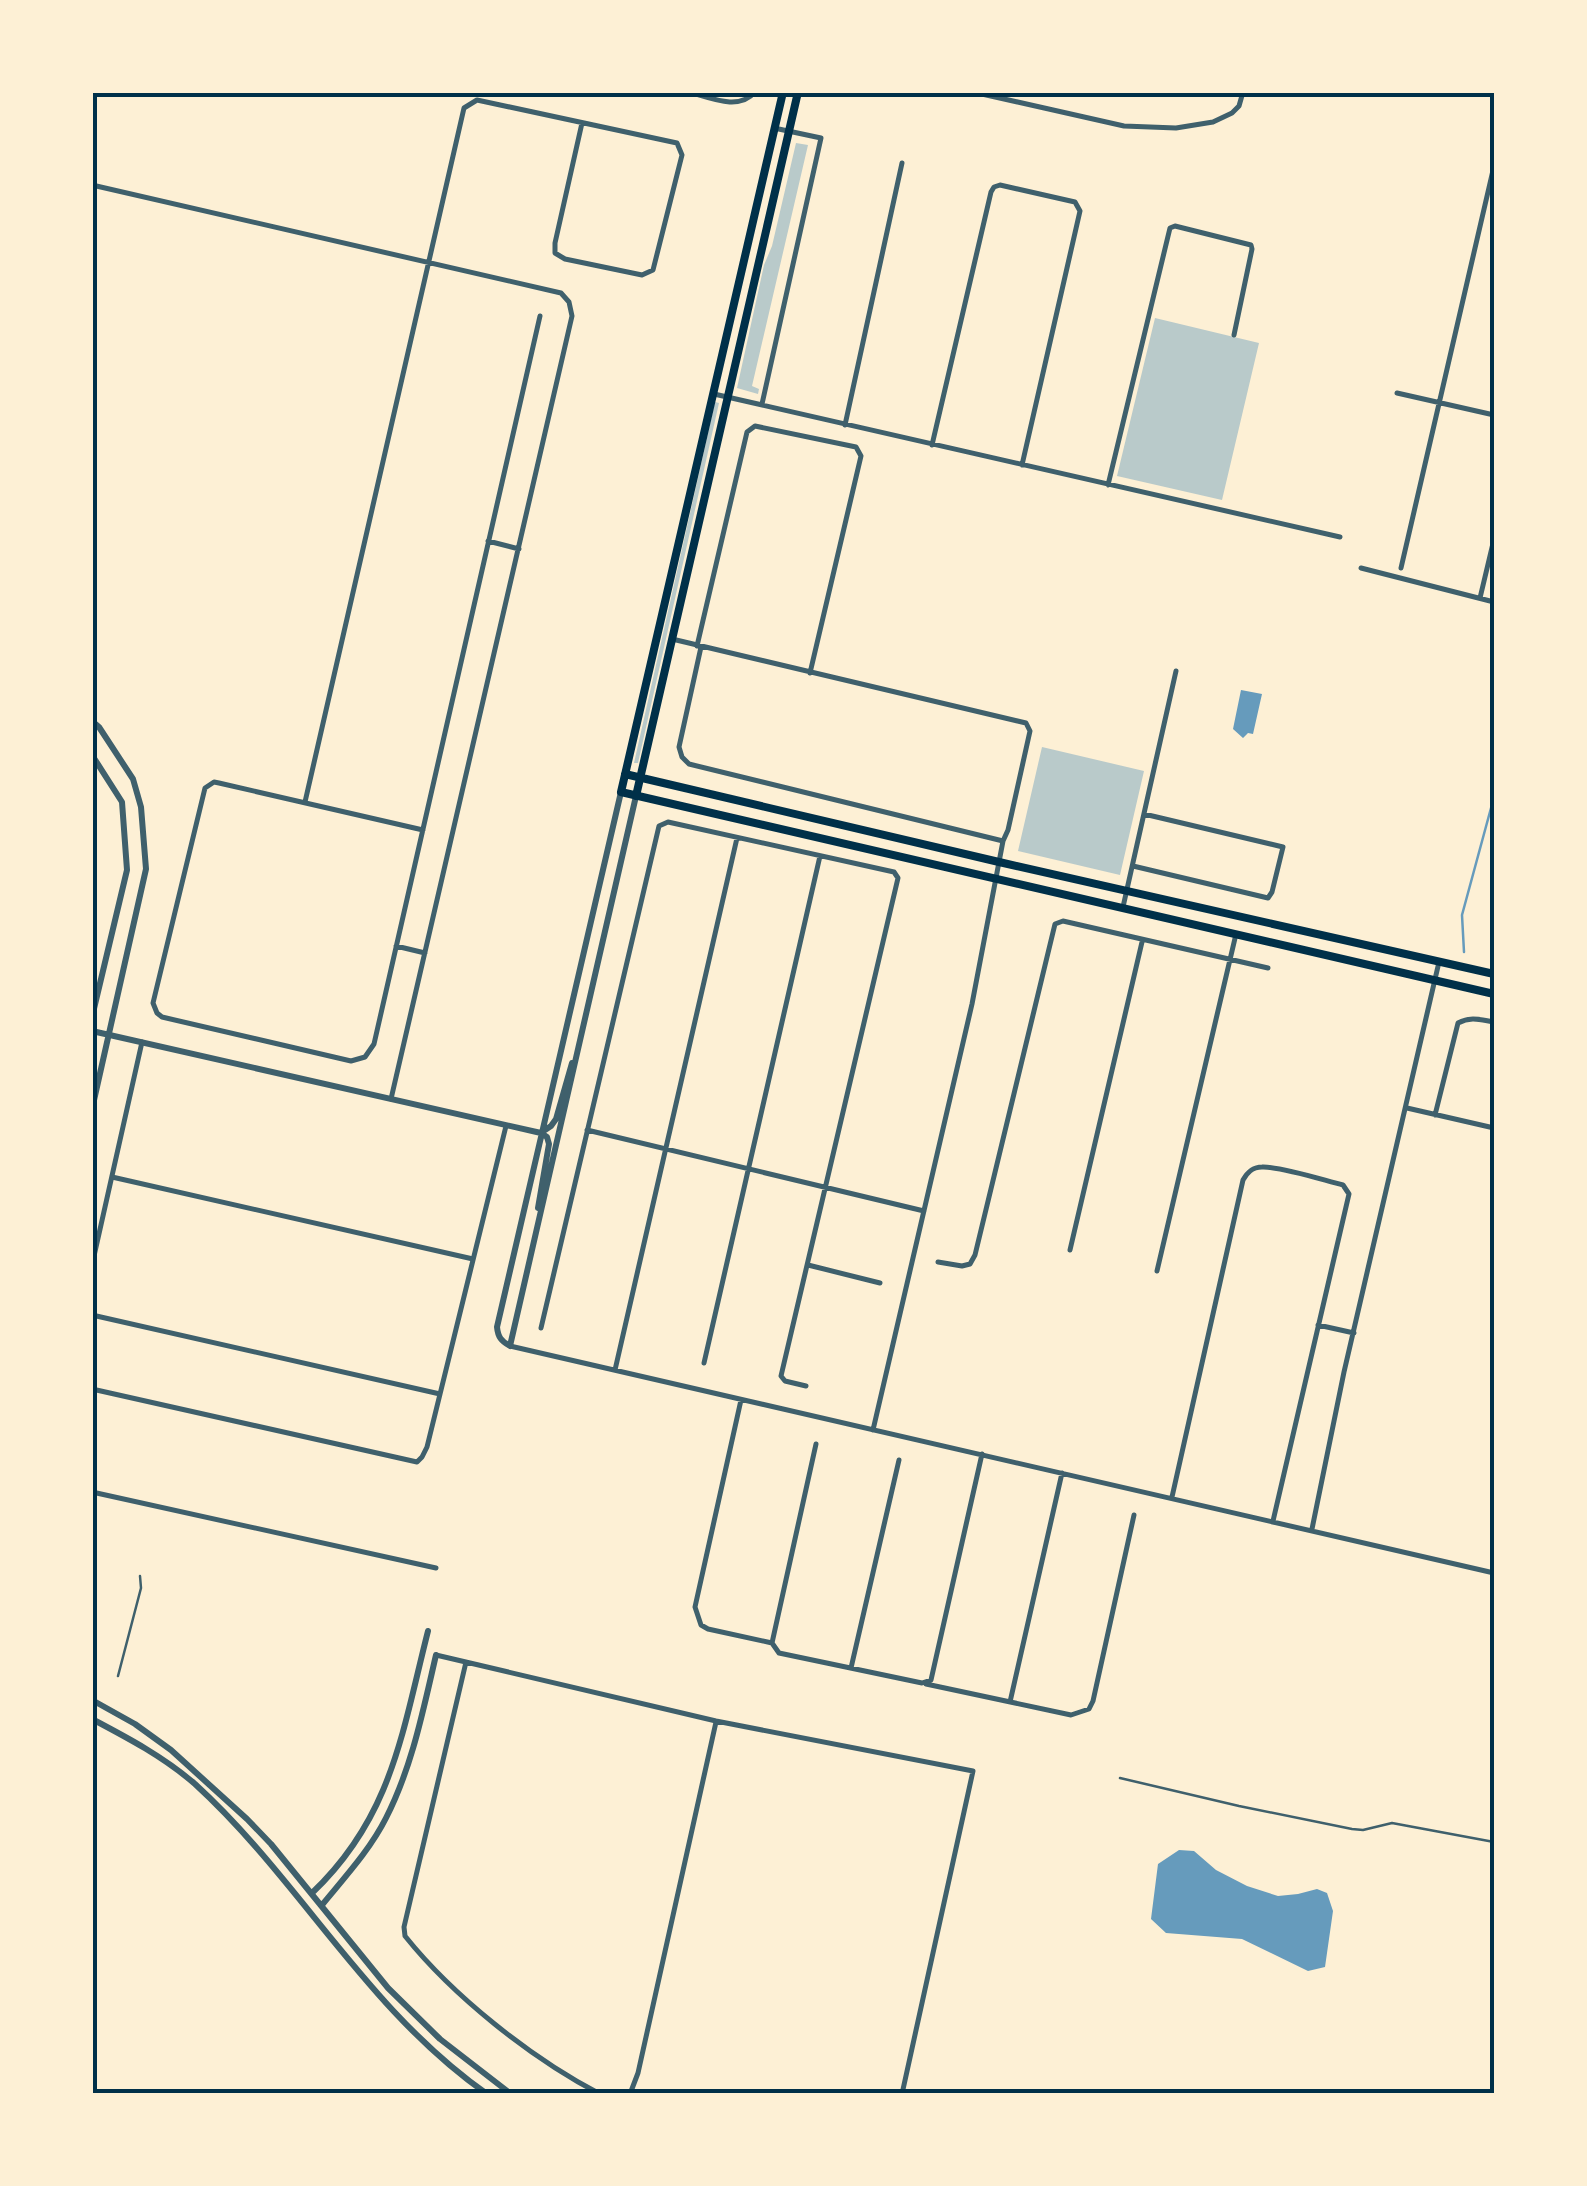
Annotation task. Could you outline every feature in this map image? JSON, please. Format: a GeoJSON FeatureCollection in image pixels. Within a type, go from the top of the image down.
{"type":"FeatureCollection","features":[{"type":"Feature","properties":{"kind":"main road"},"geometry":{"type":"LineString","coordinates":[[783,92],[621,792],[1494,994]]}},
{"type":"Feature","properties":{"kind":"main road"},"geometry":{"type":"LineString","coordinates":[[636,796],[798,92]]}},
{"type":"Feature","properties":{"kind":"main road"},"geometry":{"type":"LineString","coordinates":[[625,774],[1494,974]]}},
{"type":"Feature","properties":{"kind":"street"},"geometry":{"type":"LineString","coordinates":[[689,92],[735,103],[747,102],[756,92]]}},
{"type":"Feature","properties":{"kind":"street"},"geometry":{"type":"LineString","coordinates":[[972,92],[1124,126],[1176,128],[1213,122],[1232,113],[1244,92]]}},
{"type":"Feature","properties":{"kind":"street"},"geometry":{"type":"LineString","coordinates":[[305,802],[464,108],[477,100],[677,143],[682,154],[653,270],[642,275],[565,259],[556,253],[554,242],[582,123]]}},
{"type":"Feature","properties":{"kind":"street"},"geometry":{"type":"LineString","coordinates":[[762,404],[822,138],[774,128]]}},
{"type":"Feature","properties":{"kind":"street"},"geometry":{"type":"LineString","coordinates":[[845,425],[902,162]]}},
{"type":"Feature","properties":{"kind":"street"},"geometry":{"type":"LineString","coordinates":[[1401,568],[1494,166]]}},
{"type":"Feature","properties":{"kind":"street"},"geometry":{"type":"LineString","coordinates":[[932,445],[994,187],[1000,184],[1037,192],[1075,202],[1080,211],[1022,465]]}},
{"type":"Feature","properties":{"kind":"street"},"geometry":{"type":"LineString","coordinates":[[92,186],[561,294],[569,302],[572,316],[391,1099]]}},
{"type":"Feature","properties":{"kind":"street"},"geometry":{"type":"LineString","coordinates":[[1108,485],[1167,233],[1175,226],[1250,244],[1234,334]]}},
{"type":"Feature","properties":{"kind":"street"},"geometry":{"type":"LineString","coordinates":[[422,830],[220,783],[205,788],[153,1004],[157,1013],[351,1060],[365,1057],[374,1044],[540,316]]}},
{"type":"Feature","properties":{"kind":"street"},"geometry":{"type":"LineString","coordinates":[[1397,393],[1494,414]]}},
{"type":"Feature","properties":{"kind":"street"},"geometry":{"type":"LineString","coordinates":[[711,394],[1340,537]]}},
{"type":"Feature","properties":{"kind":"street"},"geometry":{"type":"LineString","coordinates":[[810,673],[860,456],[856,447],[755,426],[747,432],[699,647],[679,747],[682,757],[688,764],[1003,841]]}},
{"type":"Feature","properties":{"kind":"street"},"geometry":{"type":"LineString","coordinates":[[1480,598],[1494,540]]}},
{"type":"Feature","properties":{"kind":"street"},"geometry":{"type":"LineString","coordinates":[[488,541],[518,549]]}},
{"type":"Feature","properties":{"kind":"street"},"geometry":{"type":"LineString","coordinates":[[1361,568],[1494,602]]}},
{"type":"Feature","properties":{"kind":"street"},"geometry":{"type":"LineString","coordinates":[[672,639],[1026,723],[1030,732],[994,879],[972,1004],[873,1430]]}},
{"type":"Feature","properties":{"kind":"street"},"geometry":{"type":"LineString","coordinates":[[1123,907],[1176,671]]}},
{"type":"Feature","properties":{"kind":"street"},"geometry":{"type":"LineString","coordinates":[[92,721],[133,779],[142,807],[146,869],[92,1108]]}},
{"type":"Feature","properties":{"kind":"street"},"geometry":{"type":"LineString","coordinates":[[92,755],[122,802],[128,870],[92,1017]]}},
{"type":"Feature","properties":{"kind":"street"},"geometry":{"type":"LineString","coordinates":[[621,792],[497,1327],[502,1342],[1494,1573]]}},
{"type":"Feature","properties":{"kind":"street"},"geometry":{"type":"LineString","coordinates":[[510,1346],[636,796]]}},
{"type":"Feature","properties":{"kind":"street"},"geometry":{"type":"LineString","coordinates":[[1132,866],[1268,898],[1283,847],[1144,814]]}},
{"type":"Feature","properties":{"kind":"street"},"geometry":{"type":"LineString","coordinates":[[541,1328],[659,826],[668,822],[896,874],[898,878],[782,1376],[806,1386]]}},
{"type":"Feature","properties":{"kind":"street"},"geometry":{"type":"LineString","coordinates":[[615,1370],[737,838]]}},
{"type":"Feature","properties":{"kind":"street"},"geometry":{"type":"LineString","coordinates":[[704,1363],[820,856]]}},
{"type":"Feature","properties":{"kind":"street"},"geometry":{"type":"LineString","coordinates":[[938,1262],[962,1266],[970,1264],[975,1255],[1055,924],[1063,921],[1268,968]]}},
{"type":"Feature","properties":{"kind":"street"},"geometry":{"type":"LineString","coordinates":[[1158,1271],[1236,934]]}},
{"type":"Feature","properties":{"kind":"street"},"geometry":{"type":"LineString","coordinates":[[1070,1250],[1142,941]]}},
{"type":"Feature","properties":{"kind":"street"},"geometry":{"type":"LineString","coordinates":[[396,946],[425,953]]}},
{"type":"Feature","properties":{"kind":"street"},"geometry":{"type":"LineString","coordinates":[[1312,1530],[1439,962]]}},
{"type":"Feature","properties":{"kind":"street"},"geometry":{"type":"LineString","coordinates":[[1435,1115],[1458,1023],[1466,1018],[1494,1022]]}},
{"type":"Feature","properties":{"kind":"street"},"geometry":{"type":"LineString","coordinates":[[541,1133],[556,1119],[584,1025]]}},
{"type":"Feature","properties":{"kind":"street"},"geometry":{"type":"LineString","coordinates":[[92,1030],[541,1133],[549,1144],[534,1244]]}},
{"type":"Feature","properties":{"kind":"street"},"geometry":{"type":"LineString","coordinates":[[92,1265],[142,1042]]}},
{"type":"Feature","properties":{"kind":"street"},"geometry":{"type":"LineString","coordinates":[[1407,1108],[1494,1128]]}},
{"type":"Feature","properties":{"kind":"street"},"geometry":{"type":"LineString","coordinates":[[92,1390],[417,1462],[422,1458],[440,1394],[506,1125]]}},
{"type":"Feature","properties":{"kind":"street"},"geometry":{"type":"LineString","coordinates":[[587,1130],[924,1211]]}},
{"type":"Feature","properties":{"kind":"street"},"geometry":{"type":"LineString","coordinates":[[1172,1497],[1243,1180],[1253,1169],[1263,1167],[1300,1174],[1343,1185],[1349,1194],[1273,1521]]}},
{"type":"Feature","properties":{"kind":"street"},"geometry":{"type":"LineString","coordinates":[[112,1176],[473,1259]]}},
{"type":"Feature","properties":{"kind":"street"},"geometry":{"type":"LineString","coordinates":[[808,1265],[880,1283]]}},
{"type":"Feature","properties":{"kind":"street"},"geometry":{"type":"LineString","coordinates":[[92,1315],[440,1394]]}},
{"type":"Feature","properties":{"kind":"street"},"geometry":{"type":"LineString","coordinates":[[1318,1325],[1354,1333]]}},
{"type":"Feature","properties":{"kind":"street"},"geometry":{"type":"LineString","coordinates":[[741,1400],[695,1607],[700,1625],[772,1644],[779,1653],[1072,1715],[1089,1709],[1134,1516]]}},
{"type":"Feature","properties":{"kind":"street"},"geometry":{"type":"LineString","coordinates":[[772,1644],[816,1444]]}},
{"type":"Feature","properties":{"kind":"street"},"geometry":{"type":"LineString","coordinates":[[922,1683],[931,1680],[934,1673],[982,1454]]}},
{"type":"Feature","properties":{"kind":"street"},"geometry":{"type":"LineString","coordinates":[[850,1668],[899,1460]]}},
{"type":"Feature","properties":{"kind":"street"},"geometry":{"type":"LineString","coordinates":[[1010,1702],[1062,1473]]}},
{"type":"Feature","properties":{"kind":"street"},"geometry":{"type":"LineString","coordinates":[[92,1492],[436,1568]]}},
{"type":"Feature","properties":{"kind":"street"},"geometry":{"type":"LineString","coordinates":[[312,1894],[338,1869],[380,1802],[394,1766],[428,1631]]}},
{"type":"Feature","properties":{"kind":"street"},"geometry":{"type":"LineString","coordinates":[[322,1906],[386,1820],[406,1772],[436,1655],[716,1721],[973,1771],[902,2094]]}},
{"type":"Feature","properties":{"kind":"street"},"geometry":{"type":"LineString","coordinates":[[466,1662],[405,1936],[454,1989],[522,2044],[600,2094]]}},
{"type":"Feature","properties":{"kind":"street"},"geometry":{"type":"LineString","coordinates":[[92,1700],[172,1750],[247,1818],[401,2000],[440,2039],[511,2094]]}},
{"type":"Feature","properties":{"kind":"street"},"geometry":{"type":"LineString","coordinates":[[92,1719],[142,1745],[194,1783],[257,1848],[368,1984],[431,2051],[486,2094]]}},
{"type":"Feature","properties":{"kind":"street"},"geometry":{"type":"LineString","coordinates":[[630,2094],[638,2073],[716,1721]]}},
{"type":"Feature","properties":{"kind":"lane"},"geometry":{"type":"LineString","coordinates":[[118,1676],[141,1588],[140,1576]]}},
{"type":"Feature","properties":{"kind":"lane"},"geometry":{"type":"LineString","coordinates":[[1120,1778],[1352,1829],[1392,1823],[1494,1842]]}},
{"type":"Feature","properties":{"kind":"shaded area"},"geometry":{"type":"Polygon","coordinates":[[[796,143],[808,145],[752,386],[759,389],[758,394],[737,388],[796,143]]]}},
{"type":"Feature","properties":{"kind":"shaded area"},"geometry":{"type":"Polygon","coordinates":[[[1155,318],[1259,343],[1222,500],[1117,476],[1155,318]]]}},
{"type":"Feature","properties":{"kind":"shaded area"},"geometry":{"type":"Polygon","coordinates":[[[715,402],[719,403],[638,763],[634,763],[715,402]]]}},
{"type":"Feature","properties":{"kind":"shaded area"},"geometry":{"type":"Polygon","coordinates":[[[1042,747],[1144,771],[1120,875],[1018,851],[1042,747]]]}},
{"type":"Feature","properties":{"kind":"water"},"geometry":{"type":"Polygon","coordinates":[[[1241,690],[1262,694],[1253,734],[1243,738],[1233,729],[1241,690]]]}},
{"type":"Feature","properties":{"kind":"water"},"geometry":{"type":"Polygon","coordinates":[[[1179,1850],[1194,1851],[1216,1870],[1278,1896],[1317,1889],[1327,1893],[1333,1911],[1325,1967],[1308,1971],[1242,1939],[1166,1933],[1151,1919],[1158,1864],[1179,1850]]]}},
{"type":"Feature","properties":{"kind":"waterway"},"geometry":{"type":"LineString","coordinates":[[1464,952],[1462,915],[1494,797]]}}]}
